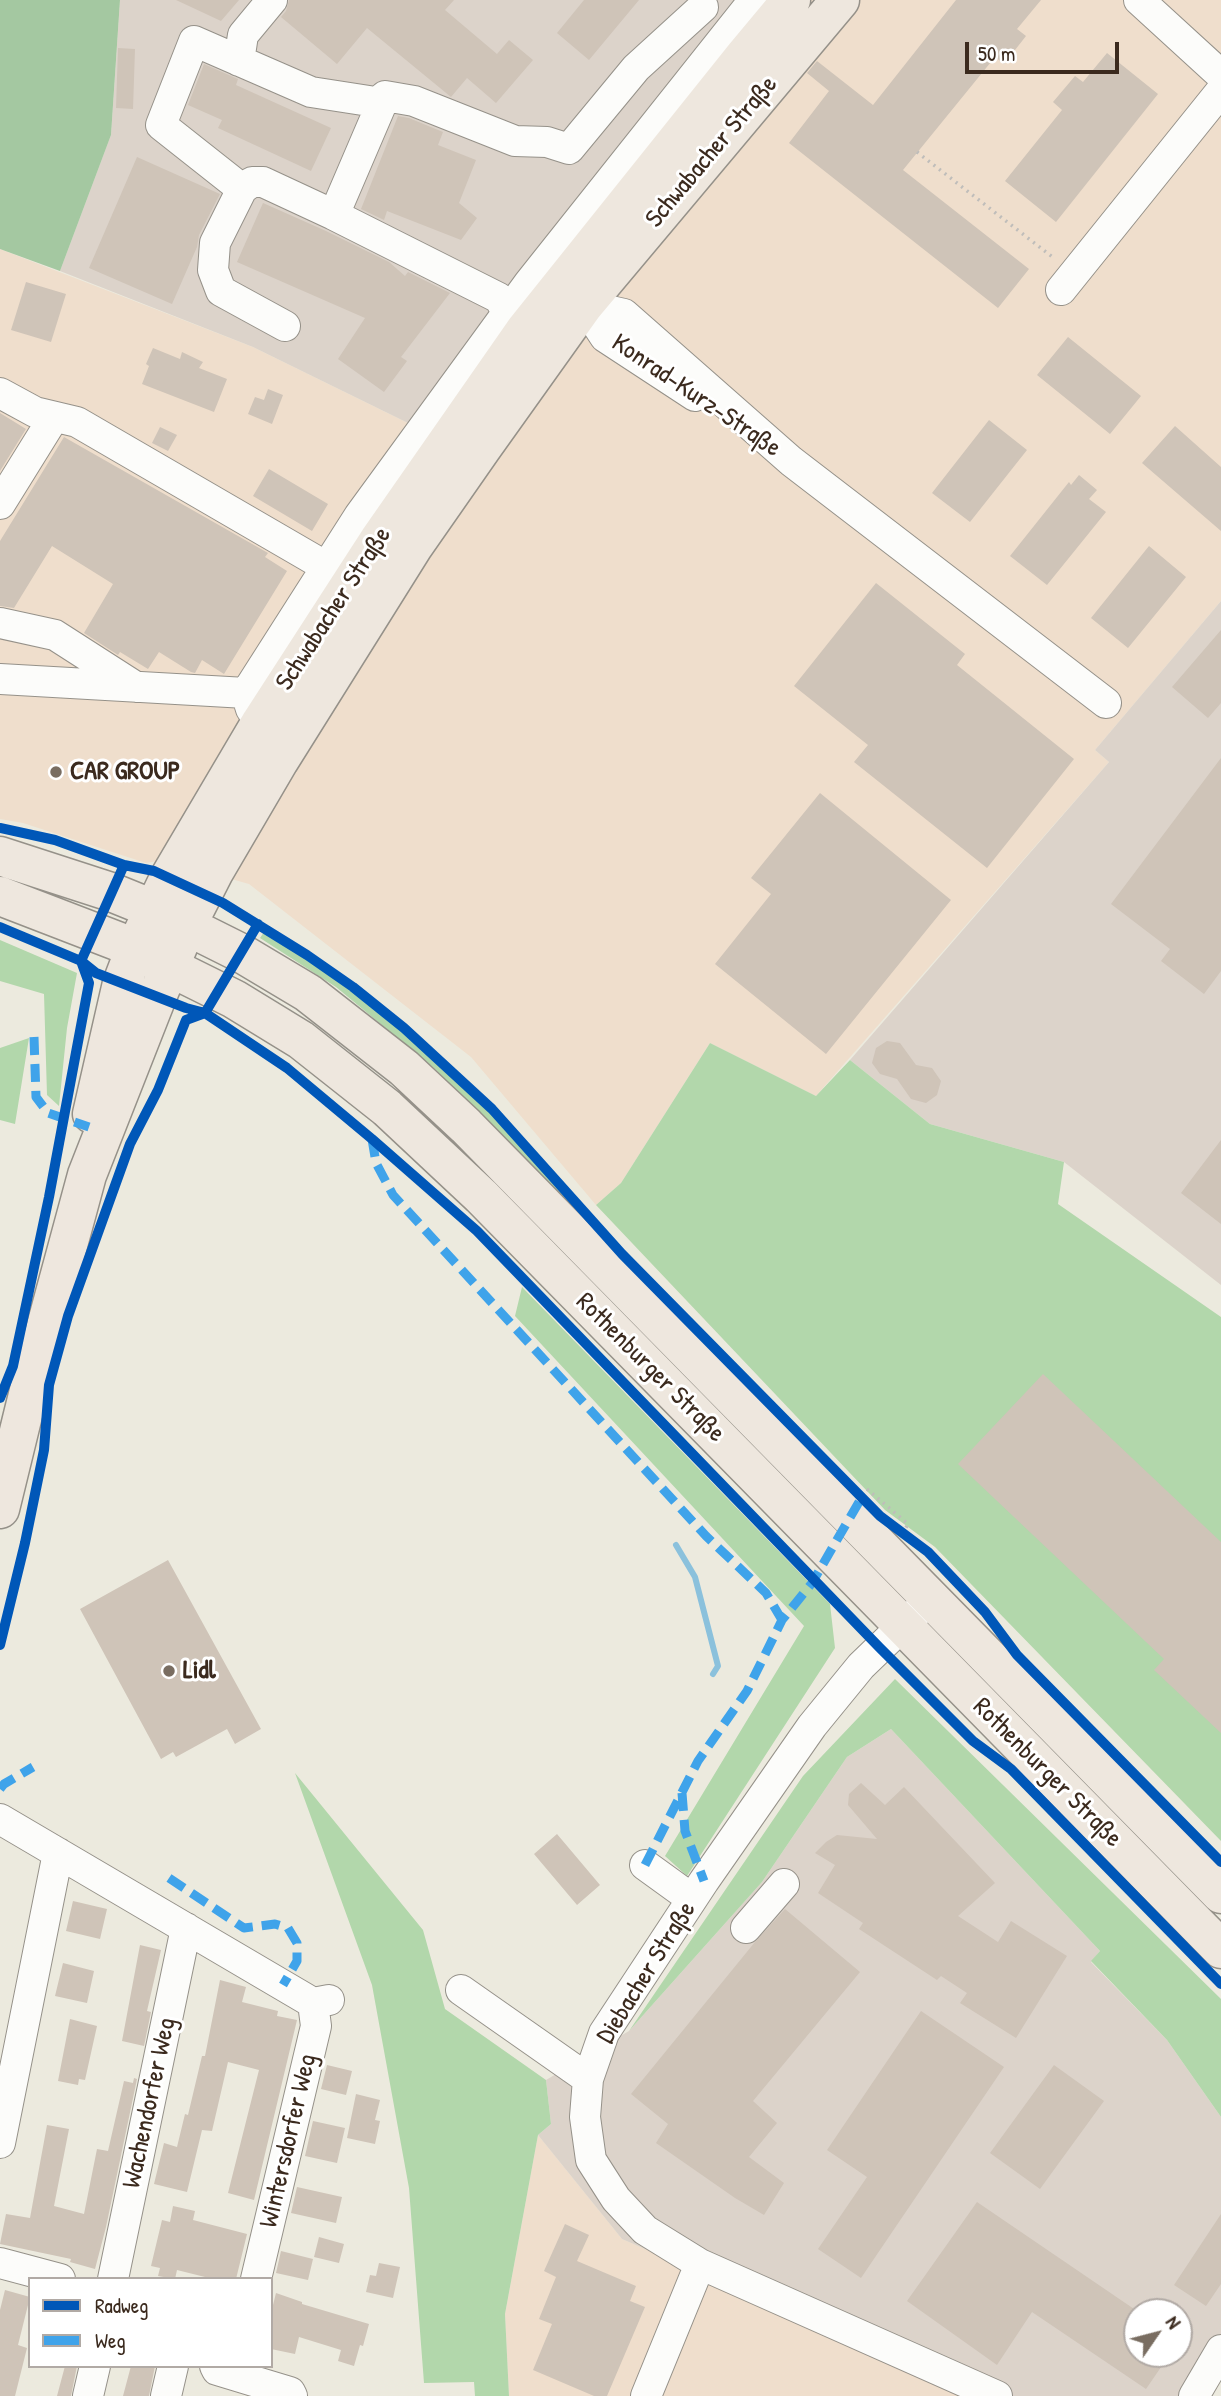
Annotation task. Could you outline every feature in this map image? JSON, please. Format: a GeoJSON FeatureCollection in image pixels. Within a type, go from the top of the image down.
{"type":"FeatureCollection","features":[{"type":"Feature","properties":{"kind":"main road","name":"Schwabacher Straße"},"geometry":{"type":"LineString","coordinates":[[87,1175],[187,925],[225,852],[279,761],[572,295],[745,55],[791,0]]}},
{"type":"Feature","properties":{"kind":"main road","name":"Schwabacher Straße"},"geometry":{"type":"LineString","coordinates":[[87,1175],[89,1127],[122,984],[153,909],[253,708],[525,330],[572,295],[840,0]]}},
{"type":"Feature","properties":{"kind":"main road","name":"Rothenburger Straße"},"geometry":{"type":"LineString","coordinates":[[0,856],[91,884],[153,909],[259,962],[308,993],[420,1083],[1221,1894]]}},
{"type":"Feature","properties":{"kind":"main road","name":"Rothenburger Straße"},"geometry":{"type":"LineString","coordinates":[[0,896],[70,922],[170,965],[234,999],[300,1040],[365,1089],[421,1138],[1221,1949]]}},
{"type":"Feature","properties":{"kind":"main road"},"geometry":{"type":"LineString","coordinates":[[0,1509],[87,1175]]}},
{"type":"Feature","properties":{"kind":"street"},"geometry":{"type":"LineString","coordinates":[[239,61],[243,35],[272,0]]}},
{"type":"Feature","properties":{"kind":"street"},"geometry":{"type":"LineString","coordinates":[[0,679],[136,687],[253,708],[325,566],[359,516],[507,312],[754,0]]}},
{"type":"Feature","properties":{"kind":"street"},"geometry":{"type":"LineString","coordinates":[[1139,0],[1221,75]]}},
{"type":"Feature","properties":{"kind":"street"},"geometry":{"type":"LineString","coordinates":[[334,215],[385,96],[414,101],[515,141],[547,142],[569,149],[636,68],[701,3],[724,38]]}},
{"type":"Feature","properties":{"kind":"street"},"geometry":{"type":"LineString","coordinates":[[242,189],[161,125],[194,41],[311,92],[382,103]]}},
{"type":"Feature","properties":{"kind":"street"},"geometry":{"type":"LineString","coordinates":[[1067,282],[1221,91]]}},
{"type":"Feature","properties":{"kind":"street"},"geometry":{"type":"LineString","coordinates":[[285,326],[221,291],[213,270],[215,243],[242,189],[252,181],[263,183],[334,215],[499,298],[507,312]]}},
{"type":"Feature","properties":{"kind":"street","name":"Konrad-Kurz-Straße"},"geometry":{"type":"LineString","coordinates":[[572,295],[624,314],[791,461],[1105,703]]}},
{"type":"Feature","properties":{"kind":"street"},"geometry":{"type":"LineString","coordinates":[[0,393],[35,412],[77,422],[325,566]]}},
{"type":"Feature","properties":{"kind":"street"},"geometry":{"type":"LineString","coordinates":[[0,504],[54,416]]}},
{"type":"Feature","properties":{"kind":"street"},"geometry":{"type":"LineString","coordinates":[[0,623],[55,635],[136,687]]}},
{"type":"Feature","properties":{"kind":"street","name":"Diebacher Straße"},"geometry":{"type":"LineString","coordinates":[[931,1599],[861,1666],[813,1726],[692,1899],[604,2033],[588,2079],[585,2117],[591,2160],[616,2199],[645,2230],[700,2264],[997,2396]]}},
{"type":"Feature","properties":{"kind":"street"},"geometry":{"type":"LineString","coordinates":[[0,1819],[186,1928]]}},
{"type":"Feature","properties":{"kind":"street"},"geometry":{"type":"LineString","coordinates":[[0,2143],[58,1853]]}},
{"type":"Feature","properties":{"kind":"street"},"geometry":{"type":"LineString","coordinates":[[645,1865],[692,1899]]}},
{"type":"Feature","properties":{"kind":"street"},"geometry":{"type":"LineString","coordinates":[[746,1928],[784,1884]]}},
{"type":"Feature","properties":{"kind":"street","name":"Wintersdorfer Weg"},"geometry":{"type":"LineString","coordinates":[[186,1928],[321,2002],[256,2277]]}},
{"type":"Feature","properties":{"kind":"street","name":"Wachendorfer Weg"},"geometry":{"type":"LineString","coordinates":[[113,2277],[186,1928]]}},
{"type":"Feature","properties":{"kind":"street"},"geometry":{"type":"LineString","coordinates":[[461,1990],[588,2079]]}},
{"type":"Feature","properties":{"kind":"street"},"geometry":{"type":"LineString","coordinates":[[0,2263],[52,2277]]}},
{"type":"Feature","properties":{"kind":"street"},"geometry":{"type":"LineString","coordinates":[[646,2396],[700,2264]]}},
{"type":"Feature","properties":{"kind":"street"},"geometry":{"type":"LineString","coordinates":[[1194,2396],[1221,2350]]}},
{"type":"Feature","properties":{"kind":"street"},"geometry":{"type":"LineString","coordinates":[[89,2396],[95,2368]]}},
{"type":"Feature","properties":{"kind":"street"},"geometry":{"type":"LineString","coordinates":[[166,2396],[173,2368]]}},
{"type":"Feature","properties":{"kind":"street"},"geometry":{"type":"LineString","coordinates":[[216,2368],[290,2392],[292,2396]]}},
{"type":"Feature","properties":{"kind":"path"},"geometry":{"type":"LineString","coordinates":[[916,152],[1067,282]]}},
{"type":"Feature","properties":{"kind":"path"},"geometry":{"type":"LineString","coordinates":[[867,1489],[908,1524]]}},
{"type":"Feature","properties":{"kind":"shaded area"},"geometry":{"type":"Polygon","coordinates":[[[120,0],[735,0],[499,298],[408,423],[253,347],[60,271],[111,135],[120,0]]]}},
{"type":"Feature","properties":{"kind":"shaded area"},"geometry":{"type":"Polygon","coordinates":[[[735,0],[1221,0],[1221,601],[1095,750],[1109,762],[816,1096],[710,1043],[621,1183],[596,1205],[471,1057],[249,884],[164,860],[146,863],[23,823],[0,819],[0,249],[253,347],[408,423],[499,298],[735,0]]]}},
{"type":"Feature","properties":{"kind":"shaded area"},"geometry":{"type":"Polygon","coordinates":[[[1221,601],[1221,1285],[1064,1162],[930,1124],[850,1060],[1109,762],[1095,750],[1221,601]]]}},
{"type":"Feature","properties":{"kind":"shaded area"},"geometry":{"type":"Polygon","coordinates":[[[891,1729],[1100,1951],[1091,1962],[1167,2040],[1221,2117],[1221,2379],[1212,2396],[984,2396],[622,2239],[538,2135],[551,2124],[546,2080],[629,2031],[762,1882],[847,1757],[891,1729]]]}},
{"type":"Feature","properties":{"kind":"shaded area"},"geometry":{"type":"Polygon","coordinates":[[[538,2135],[622,2239],[984,2396],[509,2396],[505,2314],[538,2135]]]}},
{"type":"Feature","properties":{"kind":"green space"},"geometry":{"type":"Polygon","coordinates":[[[0,0],[120,0],[111,135],[60,271],[0,249],[0,0]]]}},
{"type":"Feature","properties":{"kind":"green space"},"geometry":{"type":"Polygon","coordinates":[[[264,932],[328,972],[426,1051],[492,1113],[595,1231],[435,1069],[336,987],[260,938],[264,932]]]}},
{"type":"Feature","properties":{"kind":"green space"},"geometry":{"type":"Polygon","coordinates":[[[0,940],[77,973],[67,1028],[59,1106],[47,1095],[44,994],[0,981],[0,940]]]}},
{"type":"Feature","properties":{"kind":"green space"},"geometry":{"type":"Polygon","coordinates":[[[29,1038],[15,1124],[0,1120],[0,1048],[29,1038]]]}},
{"type":"Feature","properties":{"kind":"green space"},"geometry":{"type":"Polygon","coordinates":[[[710,1043],[816,1096],[850,1060],[930,1124],[1064,1162],[1058,1204],[1221,1317],[1221,1841],[935,1547],[885,1510],[596,1205],[621,1183],[710,1043]]]}},
{"type":"Feature","properties":{"kind":"green space"},"geometry":{"type":"Polygon","coordinates":[[[522,1287],[830,1604],[835,1648],[687,1876],[665,1856],[804,1626],[515,1316],[522,1287]]]}},
{"type":"Feature","properties":{"kind":"green space"},"geometry":{"type":"Polygon","coordinates":[[[895,1679],[1221,1999],[1221,2117],[1167,2040],[1091,1961],[1100,1951],[891,1729],[847,1757],[762,1882],[629,2031],[803,1776],[895,1679]]]}},
{"type":"Feature","properties":{"kind":"green space"},"geometry":{"type":"Polygon","coordinates":[[[295,1773],[423,1930],[445,2009],[546,2080],[551,2124],[538,2135],[505,2314],[509,2396],[475,2396],[474,2382],[424,2383],[409,2188],[372,1985],[295,1773]]]}},
{"type":"Feature","properties":{"kind":"building"},"geometry":{"type":"Polygon","coordinates":[[[176,0],[239,0],[221,21],[176,0]]]}},
{"type":"Feature","properties":{"kind":"building"},"geometry":{"type":"Polygon","coordinates":[[[289,0],[454,0],[445,10],[497,54],[509,40],[533,60],[496,103],[467,78],[451,97],[367,28],[337,64],[281,17],[289,0]]]}},
{"type":"Feature","properties":{"kind":"building"},"geometry":{"type":"Polygon","coordinates":[[[584,0],[639,0],[589,60],[557,33],[584,0]]]}},
{"type":"Feature","properties":{"kind":"building"},"geometry":{"type":"Polygon","coordinates":[[[956,0],[1041,0],[1017,29],[1026,36],[1004,64],[995,57],[903,170],[1029,269],[998,308],[789,143],[829,91],[807,73],[817,61],[873,105],[956,0]]]}},
{"type":"Feature","properties":{"kind":"building"},"geometry":{"type":"Polygon","coordinates":[[[118,48],[135,49],[133,109],[116,108],[118,48]]]}},
{"type":"Feature","properties":{"kind":"building"},"geometry":{"type":"Polygon","coordinates":[[[1107,53],[1158,94],[1056,222],[1005,181],[1062,110],[1053,102],[1075,76],[1083,82],[1107,53]]]}},
{"type":"Feature","properties":{"kind":"building"},"geometry":{"type":"Polygon","coordinates":[[[204,64],[238,79],[236,85],[331,128],[311,171],[218,128],[222,120],[188,105],[204,64]]]}},
{"type":"Feature","properties":{"kind":"building"},"geometry":{"type":"Polygon","coordinates":[[[398,116],[443,132],[438,145],[476,160],[459,203],[477,218],[461,240],[387,211],[384,220],[361,209],[398,116]]]}},
{"type":"Feature","properties":{"kind":"building"},"geometry":{"type":"Polygon","coordinates":[[[137,157],[220,194],[199,235],[197,247],[172,304],[89,268],[137,157]]]}},
{"type":"Feature","properties":{"kind":"building"},"geometry":{"type":"Polygon","coordinates":[[[263,203],[389,262],[405,276],[408,272],[450,293],[401,357],[407,361],[384,392],[338,359],[365,318],[237,262],[263,203]]]}},
{"type":"Feature","properties":{"kind":"building"},"geometry":{"type":"Polygon","coordinates":[[[26,282],[66,294],[51,342],[11,330],[26,282]]]}},
{"type":"Feature","properties":{"kind":"building"},"geometry":{"type":"Polygon","coordinates":[[[1068,337],[1141,396],[1110,434],[1037,375],[1068,337]]]}},
{"type":"Feature","properties":{"kind":"building"},"geometry":{"type":"Polygon","coordinates":[[[153,348],[180,359],[182,352],[203,362],[199,368],[227,379],[214,412],[142,384],[153,348]]]}},
{"type":"Feature","properties":{"kind":"building"},"geometry":{"type":"Polygon","coordinates":[[[268,389],[283,395],[272,424],[248,414],[255,397],[264,400],[268,389]]]}},
{"type":"Feature","properties":{"kind":"building"},"geometry":{"type":"Polygon","coordinates":[[[0,413],[26,429],[0,471],[0,413]]]}},
{"type":"Feature","properties":{"kind":"building"},"geometry":{"type":"Polygon","coordinates":[[[989,420],[1027,450],[970,522],[932,493],[989,420]]]}},
{"type":"Feature","properties":{"kind":"building"},"geometry":{"type":"Polygon","coordinates":[[[1175,426],[1221,467],[1221,531],[1142,463],[1175,426]]]}},
{"type":"Feature","properties":{"kind":"building"},"geometry":{"type":"Polygon","coordinates":[[[160,427],[177,435],[168,451],[152,443],[160,427]]]}},
{"type":"Feature","properties":{"kind":"building"},"geometry":{"type":"Polygon","coordinates":[[[64,437],[268,553],[265,557],[287,571],[224,674],[202,660],[195,673],[191,672],[159,652],[148,669],[120,652],[118,655],[84,633],[113,584],[52,546],[14,608],[0,606],[0,541],[64,437]]]}},
{"type":"Feature","properties":{"kind":"building"},"geometry":{"type":"Polygon","coordinates":[[[269,469],[328,504],[312,531],[253,496],[269,469]]]}},
{"type":"Feature","properties":{"kind":"building"},"geometry":{"type":"Polygon","coordinates":[[[1079,475],[1097,490],[1089,499],[1106,512],[1047,585],[1010,556],[1069,482],[1071,485],[1079,475]]]}},
{"type":"Feature","properties":{"kind":"building"},"geometry":{"type":"Polygon","coordinates":[[[1149,546],[1186,577],[1128,648],[1091,618],[1149,546]]]}},
{"type":"Feature","properties":{"kind":"building"},"geometry":{"type":"Polygon","coordinates":[[[876,583],[965,654],[957,665],[1074,759],[987,868],[854,762],[868,745],[794,686],[876,583]]]}},
{"type":"Feature","properties":{"kind":"building"},"geometry":{"type":"Polygon","coordinates":[[[1221,630],[1221,703],[1208,718],[1172,687],[1221,630]]]}},
{"type":"Feature","properties":{"kind":"building"},"geometry":{"type":"Polygon","coordinates":[[[1221,758],[1221,971],[1204,994],[1161,961],[1170,949],[1111,904],[1221,758]]]}},
{"type":"Feature","properties":{"kind":"building"},"geometry":{"type":"Polygon","coordinates":[[[820,793],[951,900],[826,1054],[715,964],[771,894],[751,878],[820,793]]]}},
{"type":"Feature","properties":{"kind":"building"},"geometry":{"type":"Polygon","coordinates":[[[887,1041],[900,1043],[916,1065],[932,1068],[941,1081],[937,1095],[926,1103],[911,1099],[897,1079],[880,1074],[872,1063],[876,1048],[887,1041]]]}},
{"type":"Feature","properties":{"kind":"building"},"geometry":{"type":"Polygon","coordinates":[[[1221,1140],[1221,1224],[1181,1193],[1221,1140]]]}},
{"type":"Feature","properties":{"kind":"building"},"geometry":{"type":"Polygon","coordinates":[[[1043,1374],[1221,1542],[1221,1733],[1154,1670],[1164,1659],[958,1464],[1043,1374]]]}},
{"type":"Feature","properties":{"kind":"building"},"geometry":{"type":"Polygon","coordinates":[[[168,1560],[261,1729],[235,1744],[227,1729],[176,1757],[173,1752],[161,1759],[80,1609],[168,1560]]]}},
{"type":"Feature","properties":{"kind":"building"},"geometry":{"type":"Polygon","coordinates":[[[861,1783],[885,1805],[904,1787],[995,1883],[958,1916],[998,1942],[1011,1921],[1067,1956],[1016,2038],[960,2003],[967,1993],[941,1976],[937,1980],[859,1929],[863,1923],[818,1893],[835,1865],[815,1853],[826,1842],[837,1835],[877,1839],[848,1805],[849,1794],[861,1783]]]}},
{"type":"Feature","properties":{"kind":"building"},"geometry":{"type":"Polygon","coordinates":[[[557,1834],[600,1885],[577,1905],[534,1854],[557,1834]]]}},
{"type":"Feature","properties":{"kind":"building"},"geometry":{"type":"Polygon","coordinates":[[[73,1901],[107,1909],[100,1939],[66,1931],[73,1901]]]}},
{"type":"Feature","properties":{"kind":"building"},"geometry":{"type":"Polygon","coordinates":[[[785,1909],[860,1972],[753,2101],[777,2123],[749,2157],[784,2183],[764,2215],[656,2143],[668,2124],[631,2094],[785,1909]]]}},
{"type":"Feature","properties":{"kind":"building"},"geometry":{"type":"Polygon","coordinates":[[[140,1945],[161,1950],[147,2011],[151,2012],[144,2046],[122,2041],[140,1945]]]}},
{"type":"Feature","properties":{"kind":"building"},"geometry":{"type":"Polygon","coordinates":[[[63,1963],[94,1971],[87,2003],[55,1996],[63,1963]]]}},
{"type":"Feature","properties":{"kind":"building"},"geometry":{"type":"Polygon","coordinates":[[[220,1980],[246,1987],[242,2002],[278,2011],[277,2016],[297,2020],[254,2200],[228,2193],[259,2070],[228,2062],[212,2131],[202,2130],[187,2192],[154,2184],[164,2143],[177,2147],[185,2114],[188,2115],[202,2056],[205,2056],[220,1980]]]}},
{"type":"Feature","properties":{"kind":"building"},"geometry":{"type":"Polygon","coordinates":[[[921,2011],[1004,2067],[861,2278],[818,2249],[867,2177],[827,2150],[921,2011]]]}},
{"type":"Feature","properties":{"kind":"building"},"geometry":{"type":"Polygon","coordinates":[[[70,2019],[97,2026],[85,2080],[79,2079],[78,2085],[58,2081],[70,2019]]]}},
{"type":"Feature","properties":{"kind":"building"},"geometry":{"type":"Polygon","coordinates":[[[327,2065],[352,2071],[346,2095],[321,2089],[327,2065]]]}},
{"type":"Feature","properties":{"kind":"building"},"geometry":{"type":"Polygon","coordinates":[[[1054,2065],[1104,2101],[1040,2189],[990,2153],[1054,2065]]]}},
{"type":"Feature","properties":{"kind":"building"},"geometry":{"type":"Polygon","coordinates":[[[134,2078],[137,2079],[95,2269],[70,2262],[71,2259],[0,2244],[6,2214],[30,2218],[47,2125],[69,2129],[54,2206],[84,2214],[97,2149],[108,2151],[124,2081],[133,2083],[134,2078]]]}},
{"type":"Feature","properties":{"kind":"building"},"geometry":{"type":"Polygon","coordinates":[[[356,2094],[380,2100],[375,2120],[380,2121],[375,2144],[347,2138],[356,2094]]]}},
{"type":"Feature","properties":{"kind":"building"},"geometry":{"type":"Polygon","coordinates":[[[313,2121],[345,2128],[337,2163],[305,2156],[313,2121]]]}},
{"type":"Feature","properties":{"kind":"building"},"geometry":{"type":"Polygon","coordinates":[[[297,2187],[342,2197],[336,2223],[291,2213],[297,2187]]]}},
{"type":"Feature","properties":{"kind":"building"},"geometry":{"type":"Polygon","coordinates":[[[977,2202],[1123,2301],[1123,2368],[1160,2368],[1146,2389],[1032,2312],[997,2365],[907,2301],[977,2202]]]}},
{"type":"Feature","properties":{"kind":"building"},"geometry":{"type":"Polygon","coordinates":[[[173,2206],[195,2211],[193,2220],[247,2234],[236,2277],[205,2277],[177,2270],[175,2277],[158,2276],[160,2268],[151,2266],[162,2220],[170,2222],[173,2206]]]}},
{"type":"Feature","properties":{"kind":"building"},"geometry":{"type":"Polygon","coordinates":[[[1221,2214],[1221,2284],[1206,2306],[1174,2285],[1221,2214]]]}},
{"type":"Feature","properties":{"kind":"building"},"geometry":{"type":"Polygon","coordinates":[[[565,2224],[589,2235],[577,2261],[636,2286],[630,2301],[645,2307],[607,2396],[594,2396],[533,2370],[552,2324],[539,2319],[556,2277],[544,2271],[565,2224]]]}},
{"type":"Feature","properties":{"kind":"building"},"geometry":{"type":"Polygon","coordinates":[[[319,2237],[344,2244],[339,2263],[314,2257],[319,2237]]]}},
{"type":"Feature","properties":{"kind":"building"},"geometry":{"type":"Polygon","coordinates":[[[281,2251],[313,2259],[308,2280],[276,2273],[281,2251]]]}},
{"type":"Feature","properties":{"kind":"building"},"geometry":{"type":"Polygon","coordinates":[[[379,2263],[400,2267],[393,2298],[366,2292],[370,2275],[376,2276],[379,2263]]]}},
{"type":"Feature","properties":{"kind":"building"},"geometry":{"type":"Polygon","coordinates":[[[5,2290],[28,2296],[18,2345],[27,2348],[15,2396],[0,2396],[0,2310],[5,2290]]]}},
{"type":"Feature","properties":{"kind":"building"},"geometry":{"type":"Polygon","coordinates":[[[276,2293],[302,2304],[369,2324],[354,2366],[338,2361],[341,2350],[299,2337],[295,2354],[273,2349],[273,2305],[276,2293]]]}},
{"type":"Feature","properties":{"kind":"building"},"geometry":{"type":"Polygon","coordinates":[[[64,2368],[77,2368],[71,2396],[57,2396],[64,2368]]]}},
{"type":"Feature","properties":{"kind":"building"},"geometry":{"type":"Polygon","coordinates":[[[130,2368],[155,2368],[149,2396],[123,2396],[130,2368]]]}},
{"type":"Feature","properties":{"kind":"waterway"},"geometry":{"type":"LineString","coordinates":[[676,1545],[695,1577],[718,1666],[713,1674]]}},
{"type":"Feature","properties":{"kind":"marked path"},"geometry":{"type":"LineString","coordinates":[[34,1037],[36,1097],[48,1113],[89,1127]]}},
{"type":"Feature","properties":{"kind":"marked path"},"geometry":{"type":"LineString","coordinates":[[372,1139],[376,1163],[393,1195],[706,1536],[766,1593],[782,1620]]}},
{"type":"Feature","properties":{"kind":"marked path"},"geometry":{"type":"LineString","coordinates":[[645,1865],[698,1761],[747,1691],[782,1620],[812,1583],[863,1495]]}},
{"type":"Feature","properties":{"kind":"marked path"},"geometry":{"type":"LineString","coordinates":[[0,1789],[33,1767]]}},
{"type":"Feature","properties":{"kind":"marked path"},"geometry":{"type":"LineString","coordinates":[[682,1793],[685,1831],[704,1881]]}},
{"type":"Feature","properties":{"kind":"marked path"},"geometry":{"type":"LineString","coordinates":[[169,1878],[244,1928],[275,1924],[288,1928],[297,1943],[297,1961],[283,1985]]}},
{"type":"Feature","properties":{"kind":"cycle path"},"geometry":{"type":"LineString","coordinates":[[0,828],[55,840],[124,865],[154,871],[223,903],[307,955],[404,1028],[492,1109],[622,1254],[880,1516],[928,1552],[985,1612],[1017,1655],[1221,1862]]}},
{"type":"Feature","properties":{"kind":"cycle path"},"geometry":{"type":"LineString","coordinates":[[0,1398],[13,1366],[49,1197],[89,983],[81,961],[124,865]]}},
{"type":"Feature","properties":{"kind":"cycle path"},"geometry":{"type":"LineString","coordinates":[[0,1645],[44,1450],[49,1385],[68,1316],[130,1144],[158,1090],[186,1020],[205,1013],[258,924]]}},
{"type":"Feature","properties":{"kind":"cycle path"},"geometry":{"type":"LineString","coordinates":[[0,927],[81,961],[96,973],[205,1013],[287,1068],[372,1139],[477,1231],[879,1647],[973,1741],[1011,1769],[1221,1984]]}},
{"type":"Feature","properties":{"kind":"place","name":"CAR GROUP"},"geometry":{"type":"Point","coordinates":[56,772]}},
{"type":"Feature","properties":{"kind":"place","name":"Lidl"},"geometry":{"type":"Point","coordinates":[169,1671]}}]}
